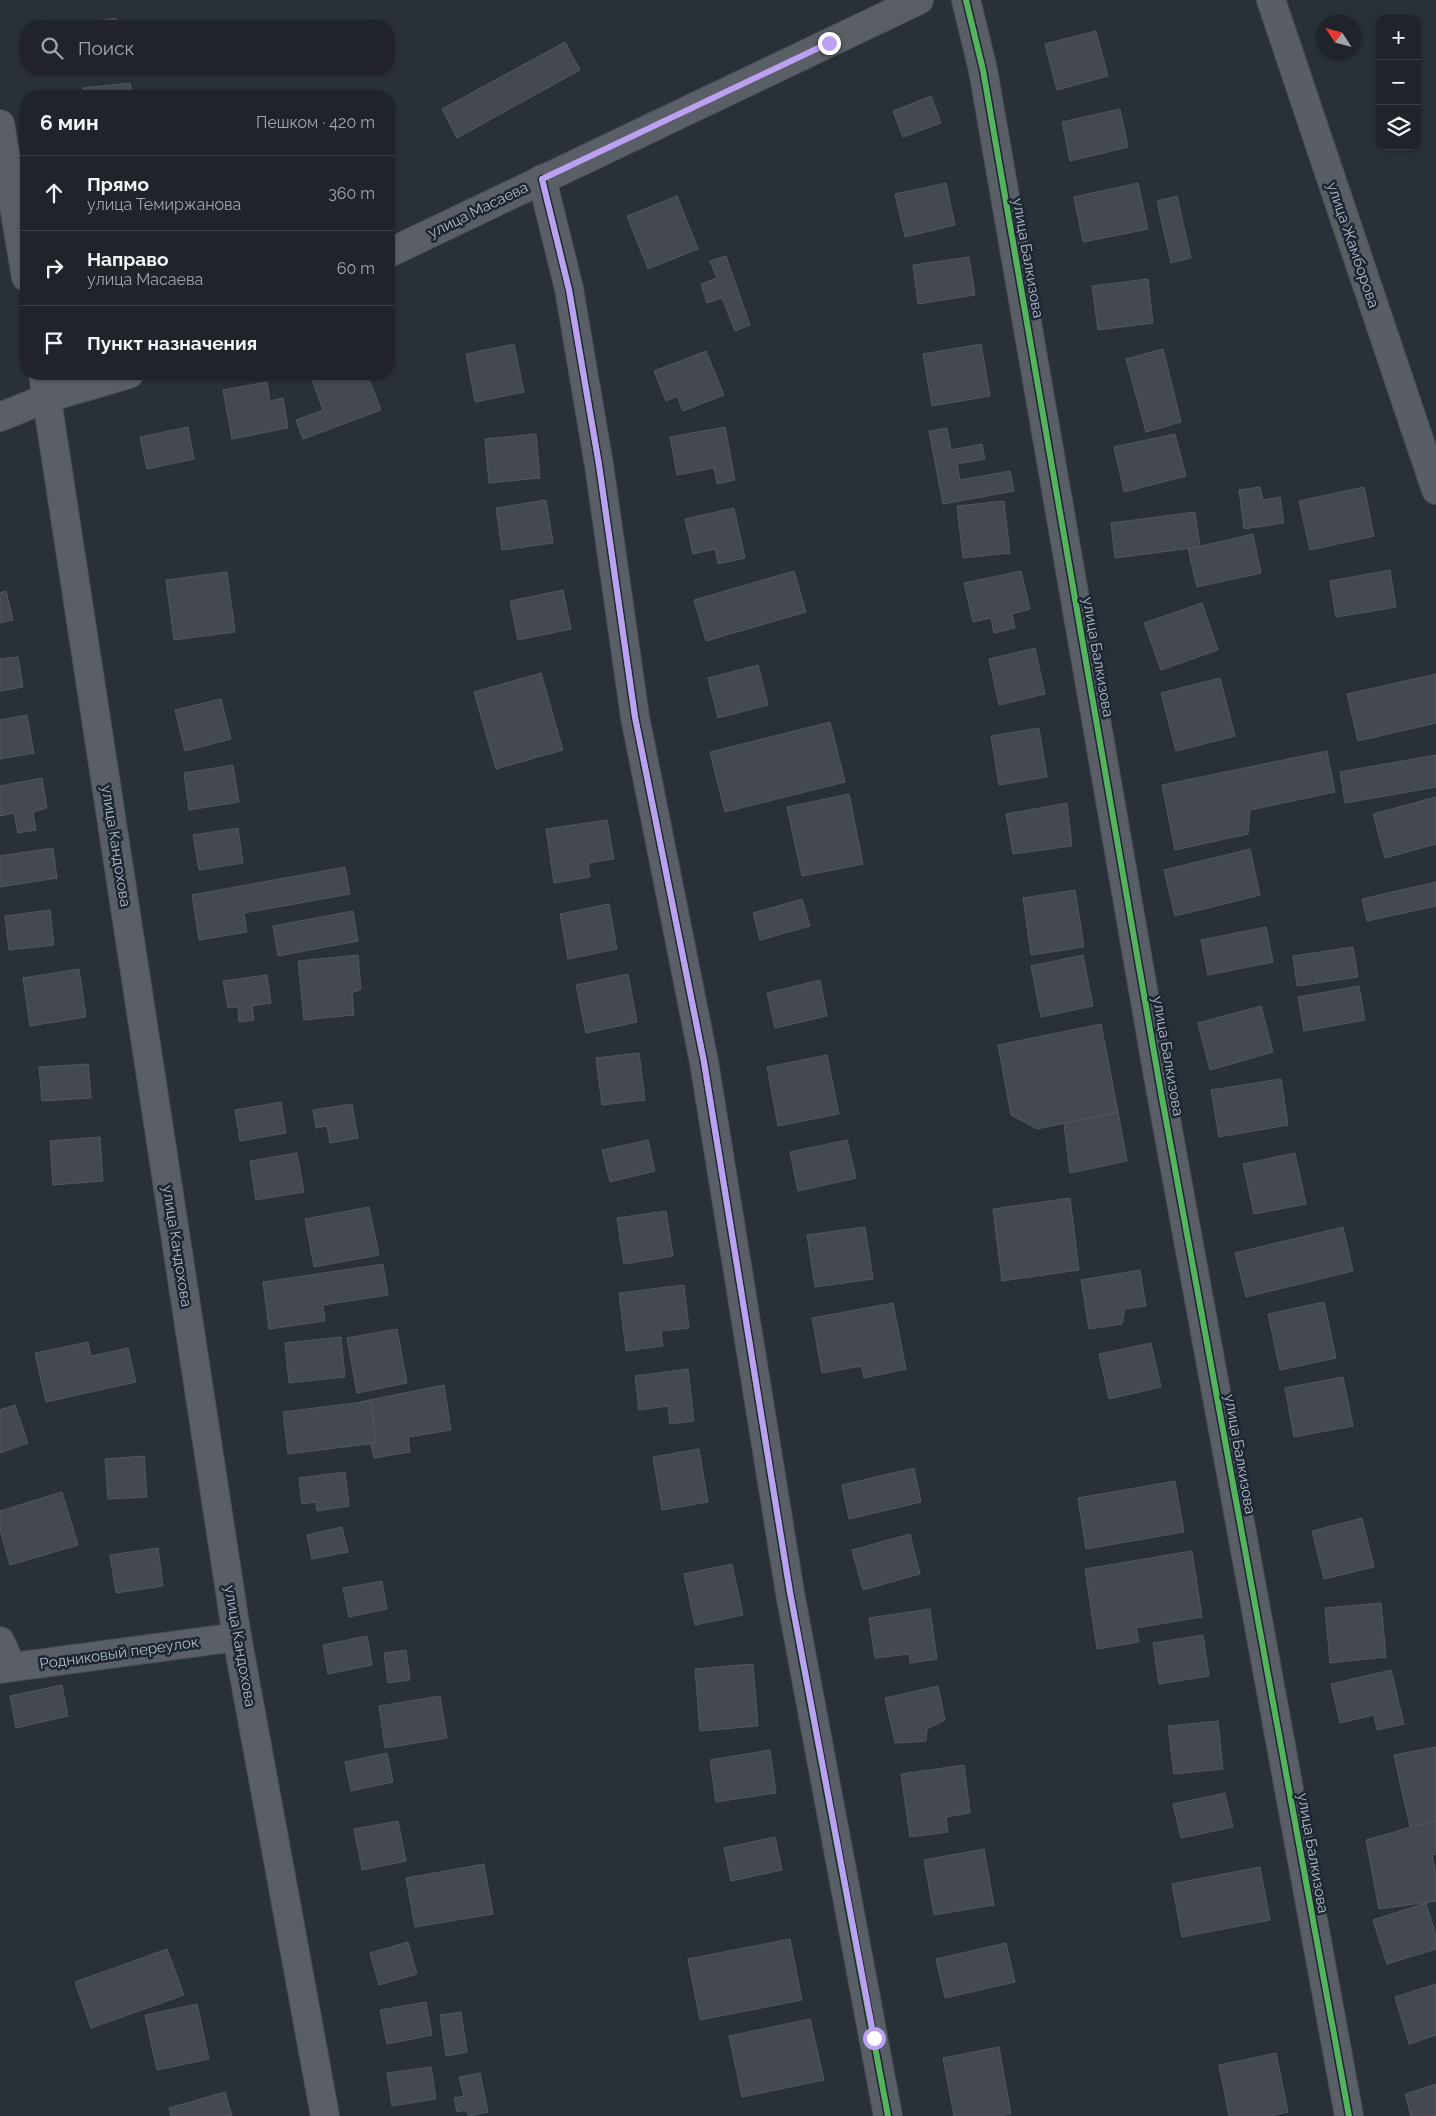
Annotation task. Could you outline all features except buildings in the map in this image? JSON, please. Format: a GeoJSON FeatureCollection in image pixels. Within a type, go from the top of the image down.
{"type":"FeatureCollection","features":[{"type":"Feature","properties":{"kind":"street","name":"улица Масаева"},"geometry":{"type":"LineString","coordinates":[[395,250],[919,0]]}},
{"type":"Feature","properties":{"kind":"street","name":"улица Балкизова"},"geometry":{"type":"LineString","coordinates":[[966,0],[983,70],[1162,1097],[1349,2116]]}},
{"type":"Feature","properties":{"kind":"street","name":"улица Жамборова"},"geometry":{"type":"LineString","coordinates":[[1271,0],[1436,490]]}},
{"type":"Feature","properties":{"kind":"street"},"geometry":{"type":"LineString","coordinates":[[0,124],[20,242]]}},
{"type":"Feature","properties":{"kind":"street"},"geometry":{"type":"LineString","coordinates":[[542,179],[569,290],[599,465],[635,717],[704,1062],[790,1592],[888,2116]]}},
{"type":"Feature","properties":{"kind":"street"},"geometry":{"type":"LineString","coordinates":[[0,417],[45,386],[87,380]]}},
{"type":"Feature","properties":{"kind":"street","name":"улица Кандохова"},"geometry":{"type":"LineString","coordinates":[[45,386],[237,1637],[325,2116]]}},
{"type":"Feature","properties":{"kind":"street","name":"Родниковый переулок"},"geometry":{"type":"LineString","coordinates":[[6,1668],[237,1637]]}},
{"type":"Feature","properties":{"kind":"street"},"geometry":{"type":"LineString","coordinates":[[0,1641],[6,1668]]}},
{"type":"Feature","properties":{"kind":"cycle path"},"geometry":{"type":"LineString","coordinates":[[966,0],[983,70],[1160,1087],[1349,2116]]}},
{"type":"Feature","properties":{"kind":"cycle path"},"geometry":{"type":"LineString","coordinates":[[542,179],[569,289],[599,465],[635,717],[704,1062],[790,1593],[888,2116]]}},
{"type":"Feature","properties":{"kind":"route"},"geometry":{"type":"LineString","coordinates":[[829,43],[542,179],[569,290],[599,465],[635,717],[704,1062],[790,1592],[874,2038]]}}]}
